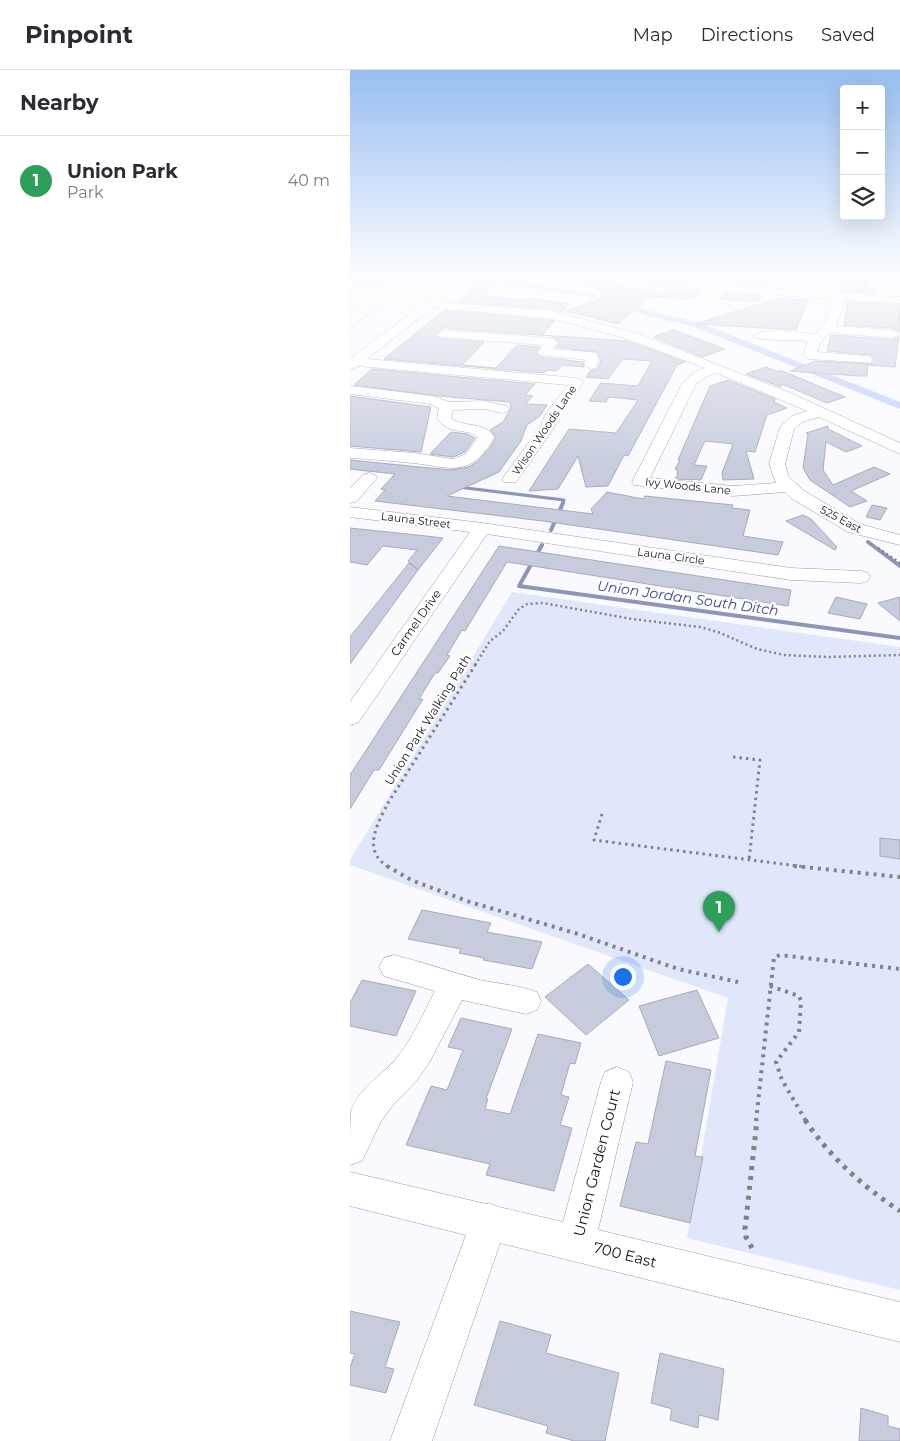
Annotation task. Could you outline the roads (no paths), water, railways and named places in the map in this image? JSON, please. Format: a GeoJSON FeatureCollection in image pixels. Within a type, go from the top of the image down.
{"type":"FeatureCollection","features":[{"type":"Feature","properties":{"kind":"street"},"geometry":{"type":"LineString","coordinates":[[352,364],[382,340]]}},
{"type":"Feature","properties":{"kind":"street"},"geometry":{"type":"LineString","coordinates":[[555,340],[544,352],[590,356],[593,359],[591,365]]}},
{"type":"Feature","properties":{"kind":"street"},"geometry":{"type":"LineString","coordinates":[[642,340],[717,368],[900,449]]}},
{"type":"Feature","properties":{"kind":"street"},"geometry":{"type":"LineString","coordinates":[[816,340],[807,354],[866,360]]}},
{"type":"Feature","properties":{"kind":"street"},"geometry":{"type":"LineString","coordinates":[[357,343],[376,345]]}},
{"type":"Feature","properties":{"kind":"street","name":"Wison Woods Lane"},"geometry":{"type":"LineString","coordinates":[[352,364],[577,382],[550,418],[548,426],[510,479]]}},
{"type":"Feature","properties":{"kind":"street","name":"Ivy Woods Lane"},"geometry":{"type":"LineString","coordinates":[[717,368],[701,374],[690,382],[640,482],[734,491],[787,486]]}},
{"type":"Feature","properties":{"kind":"street"},"geometry":{"type":"LineString","coordinates":[[350,390],[433,400],[447,406],[484,405],[502,409]]}},
{"type":"Feature","properties":{"kind":"street"},"geometry":{"type":"LineString","coordinates":[[350,453],[414,458],[447,464],[460,463],[472,457],[485,441],[486,436],[479,430],[455,426],[447,422],[444,418],[447,406]]}},
{"type":"Feature","properties":{"kind":"street"},"geometry":{"type":"LineString","coordinates":[[787,486],[778,471],[777,464],[788,426],[797,419],[820,412]]}},
{"type":"Feature","properties":{"kind":"street"},"geometry":{"type":"LineString","coordinates":[[350,498],[369,478]]}},
{"type":"Feature","properties":{"kind":"street","name":"525 East"},"geometry":{"type":"LineString","coordinates":[[787,486],[854,528],[900,540]]}},
{"type":"Feature","properties":{"kind":"street","name":"Launa Street"},"geometry":{"type":"LineString","coordinates":[[350,512],[482,528]]}},
{"type":"Feature","properties":{"kind":"street","name":"Launa Circle"},"geometry":{"type":"LineString","coordinates":[[482,528],[791,574],[860,577]]}},
{"type":"Feature","properties":{"kind":"street","name":"Carmel Drive"},"geometry":{"type":"LineString","coordinates":[[350,718],[482,528]]}},
{"type":"Feature","properties":{"kind":"street"},"geometry":{"type":"LineString","coordinates":[[394,967],[428,975],[454,985],[526,1001]]}},
{"type":"Feature","properties":{"kind":"street"},"geometry":{"type":"LineString","coordinates":[[350,1149],[369,1110],[380,1094],[406,1070],[418,1053],[454,985]]}},
{"type":"Feature","properties":{"kind":"street","name":"Union Garden Court"},"geometry":{"type":"LineString","coordinates":[[576,1244],[617,1082]]}},
{"type":"Feature","properties":{"kind":"street","name":"700 East"},"geometry":{"type":"LineString","coordinates":[[350,1189],[900,1322]]}},
{"type":"Feature","properties":{"kind":"street"},"geometry":{"type":"LineString","coordinates":[[411,1441],[489,1222]]}},
{"type":"Feature","properties":{"kind":"waterway"},"geometry":{"type":"LineString","coordinates":[[735,340],[900,406]]}},
{"type":"Feature","properties":{"kind":"waterway","name":"Union Jordan South Ditch"},"geometry":{"type":"LineString","coordinates":[[458,487],[564,500],[562,505]]}},
{"type":"Feature","properties":{"kind":"waterway","name":"Union Jordan South Ditch"},"geometry":{"type":"LineString","coordinates":[[551,530],[563,503]]}},
{"type":"Feature","properties":{"kind":"waterway"},"geometry":{"type":"LineString","coordinates":[[868,542],[900,566]]}},
{"type":"Feature","properties":{"kind":"waterway","name":"Union Jordan South Ditch"},"geometry":{"type":"LineString","coordinates":[[542,545],[519,586],[900,638]]}},
{"type":"Feature","properties":{"kind":"place","name":"Union Park"},"geometry":{"type":"Point","coordinates":[719,932]}}]}
